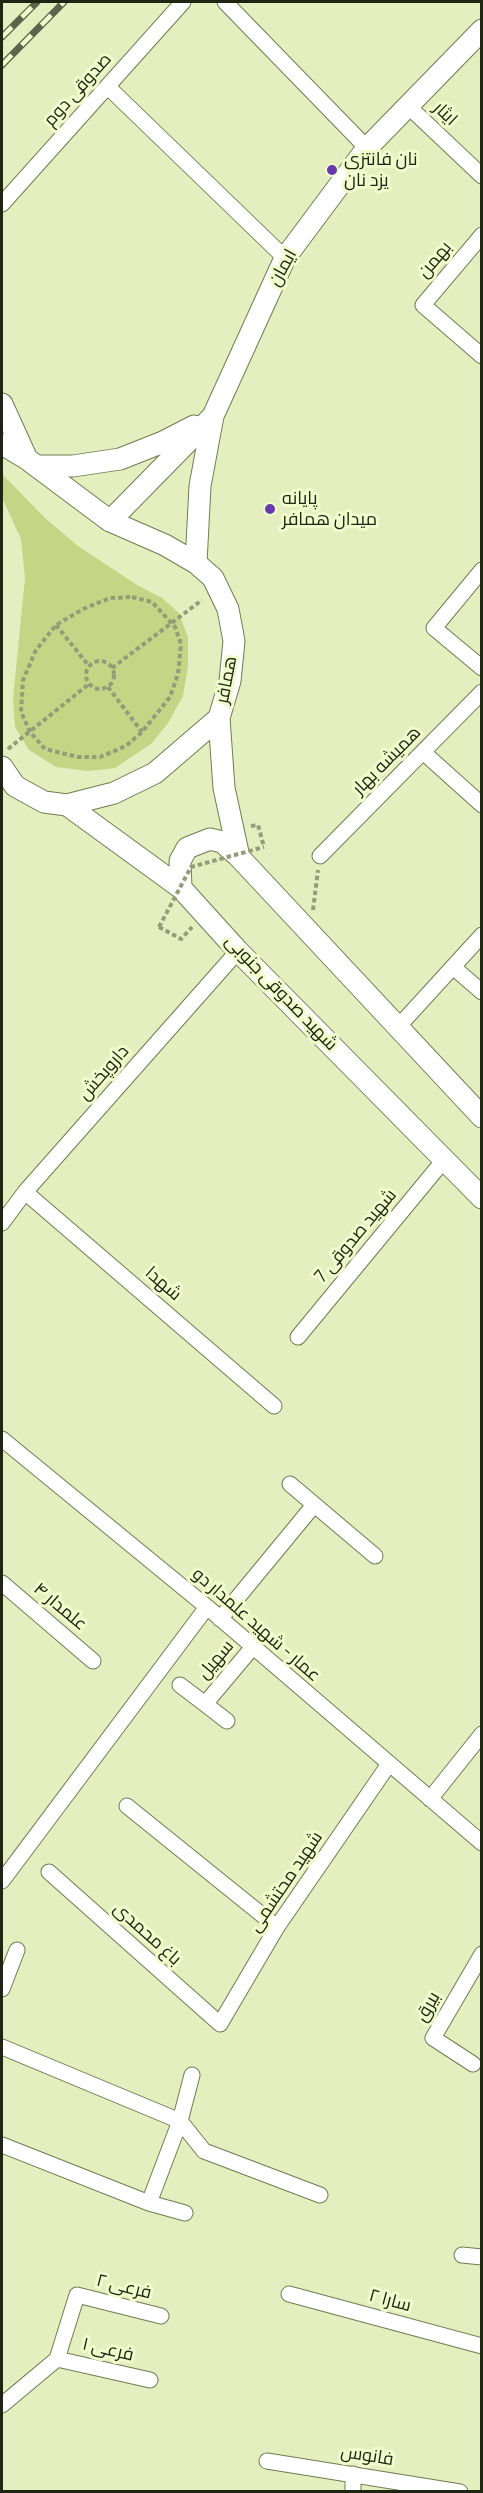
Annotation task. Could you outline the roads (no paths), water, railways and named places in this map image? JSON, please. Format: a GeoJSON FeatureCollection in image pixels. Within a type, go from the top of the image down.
{"type":"FeatureCollection","features":[{"type":"Feature","properties":{"kind":"main road","name":"ایمان"},"geometry":{"type":"LineString","coordinates":[[110,521],[213,416],[285,258],[367,148],[407,105],[480,36]]}},
{"type":"Feature","properties":{"kind":"main road"},"geometry":{"type":"LineString","coordinates":[[2,404],[32,463]]}},
{"type":"Feature","properties":{"kind":"main road"},"geometry":{"type":"LineString","coordinates":[[32,463],[74,466],[120,459],[163,442],[213,416]]}},
{"type":"Feature","properties":{"kind":"main road"},"geometry":{"type":"LineString","coordinates":[[196,563],[200,486],[213,416]]}},
{"type":"Feature","properties":{"kind":"main road"},"geometry":{"type":"LineString","coordinates":[[2,444],[32,463],[110,521]]}},
{"type":"Feature","properties":{"kind":"main road","name":"همافر"},"geometry":{"type":"LineString","coordinates":[[2,767],[15,786],[44,802],[67,805],[114,793],[154,772],[219,718],[230,681],[234,641],[228,609],[213,578],[196,563],[165,545],[110,521]]}},
{"type":"Feature","properties":{"kind":"main road"},"geometry":{"type":"LineString","coordinates":[[219,718],[224,788],[239,857]]}},
{"type":"Feature","properties":{"kind":"main road","name":"شهید صدوقی جنوبی"},"geometry":{"type":"LineString","coordinates":[[67,805],[181,888],[238,951],[482,1198]]}},
{"type":"Feature","properties":{"kind":"main road"},"geometry":{"type":"LineString","coordinates":[[181,888],[180,861],[188,848],[210,839],[222,842],[239,857],[482,1117]]}},
{"type":"Feature","properties":{"kind":"street","name":"صدوقی دوم"},"geometry":{"type":"LineString","coordinates":[[2,204],[183,2]]}},
{"type":"Feature","properties":{"kind":"street"},"geometry":{"type":"LineString","coordinates":[[225,2],[367,148]]}},
{"type":"Feature","properties":{"kind":"street"},"geometry":{"type":"LineString","coordinates":[[108,87],[285,258]]}},
{"type":"Feature","properties":{"kind":"street","name":"ایثار"},"geometry":{"type":"LineString","coordinates":[[407,105],[482,176]]}},
{"type":"Feature","properties":{"kind":"street","name":"بهمن"},"geometry":{"type":"LineString","coordinates":[[482,235],[423,305],[482,356]]}},
{"type":"Feature","properties":{"kind":"street"},"geometry":{"type":"LineString","coordinates":[[482,570],[434,628],[482,668]]}},
{"type":"Feature","properties":{"kind":"street","name":"همیشه بهار"},"geometry":{"type":"LineString","coordinates":[[320,856],[482,692]]}},
{"type":"Feature","properties":{"kind":"street"},"geometry":{"type":"LineString","coordinates":[[423,752],[482,804]]}},
{"type":"Feature","properties":{"kind":"street"},"geometry":{"type":"LineString","coordinates":[[398,1027],[482,935]]}},
{"type":"Feature","properties":{"kind":"street","name":"داروپخش"},"geometry":{"type":"LineString","coordinates":[[2,1223],[25,1192],[238,951]]}},
{"type":"Feature","properties":{"kind":"street"},"geometry":{"type":"LineString","coordinates":[[453,967],[482,992]]}},
{"type":"Feature","properties":{"kind":"street","name":"شهید صدوقی 7"},"geometry":{"type":"LineString","coordinates":[[298,1336],[444,1160]]}},
{"type":"Feature","properties":{"kind":"street","name":"شهدا"},"geometry":{"type":"LineString","coordinates":[[25,1192],[274,1406]]}},
{"type":"Feature","properties":{"kind":"street","name":"عمار - شهید علمدار دو"},"geometry":{"type":"LineString","coordinates":[[2,1439],[207,1607],[252,1648],[482,1842]]}},
{"type":"Feature","properties":{"kind":"street"},"geometry":{"type":"LineString","coordinates":[[290,1484],[375,1556]]}},
{"type":"Feature","properties":{"kind":"street"},"geometry":{"type":"LineString","coordinates":[[220,1619],[314,1505]]}},
{"type":"Feature","properties":{"kind":"street","name":"علمدار ۴"},"geometry":{"type":"LineString","coordinates":[[2,1583],[93,1661]]}},
{"type":"Feature","properties":{"kind":"street"},"geometry":{"type":"LineString","coordinates":[[2,1881],[207,1607]]}},
{"type":"Feature","properties":{"kind":"street","name":"سهیل"},"geometry":{"type":"LineString","coordinates":[[227,1721],[205,1704],[252,1648]]}},
{"type":"Feature","properties":{"kind":"street"},"geometry":{"type":"LineString","coordinates":[[180,1685],[205,1704]]}},
{"type":"Feature","properties":{"kind":"street"},"geometry":{"type":"LineString","coordinates":[[430,1799],[482,1734]]}},
{"type":"Feature","properties":{"kind":"street","name":"شهید محتشمی"},"geometry":{"type":"LineString","coordinates":[[220,2025],[277,1928],[389,1764]]}},
{"type":"Feature","properties":{"kind":"street"},"geometry":{"type":"LineString","coordinates":[[127,1806],[277,1928]]}},
{"type":"Feature","properties":{"kind":"street","name":"باغ محمدی"},"geometry":{"type":"LineString","coordinates":[[49,1872],[220,2025]]}},
{"type":"Feature","properties":{"kind":"street"},"geometry":{"type":"LineString","coordinates":[[2,1989],[17,1950]]}},
{"type":"Feature","properties":{"kind":"street","name":"بیرق"},"geometry":{"type":"LineString","coordinates":[[473,2064],[433,2037],[482,1954]]}},
{"type":"Feature","properties":{"kind":"street"},"geometry":{"type":"LineString","coordinates":[[2,2047],[180,2121],[204,2151],[320,2195]]}},
{"type":"Feature","properties":{"kind":"street"},"geometry":{"type":"LineString","coordinates":[[149,2203],[180,2121],[192,2075]]}},
{"type":"Feature","properties":{"kind":"street"},"geometry":{"type":"LineString","coordinates":[[2,2145],[149,2203],[185,2213]]}},
{"type":"Feature","properties":{"kind":"street"},"geometry":{"type":"LineString","coordinates":[[462,2255],[482,2257]]}},
{"type":"Feature","properties":{"kind":"street","name":"سارا ۲"},"geometry":{"type":"LineString","coordinates":[[289,2294],[482,2346]]}},
{"type":"Feature","properties":{"kind":"street","name":"فرعی ۲"},"geometry":{"type":"LineString","coordinates":[[57,2359],[76,2295],[161,2316]]}},
{"type":"Feature","properties":{"kind":"street"},"geometry":{"type":"LineString","coordinates":[[2,2405],[57,2359]]}},
{"type":"Feature","properties":{"kind":"street","name":"فرعی ۱"},"geometry":{"type":"LineString","coordinates":[[57,2359],[150,2380]]}},
{"type":"Feature","properties":{"kind":"street","name":"فانوس"},"geometry":{"type":"LineString","coordinates":[[267,2461],[460,2492]]}},
{"type":"Feature","properties":{"kind":"street"},"geometry":{"type":"LineString","coordinates":[[352,2474],[353,2492]]}},
{"type":"Feature","properties":{"kind":"railway"},"geometry":{"type":"LineString","coordinates":[[2,37],[37,2]]}},
{"type":"Feature","properties":{"kind":"railway"},"geometry":{"type":"LineString","coordinates":[[2,65],[64,2]]}},
{"type":"Feature","properties":{"kind":"place","name":"نان فانتزی یزد نان"},"geometry":{"type":"Point","coordinates":[332,170]}},
{"type":"Feature","properties":{"kind":"place","name":"پایانه میدان همافر"},"geometry":{"type":"Point","coordinates":[270,509]}}]}
